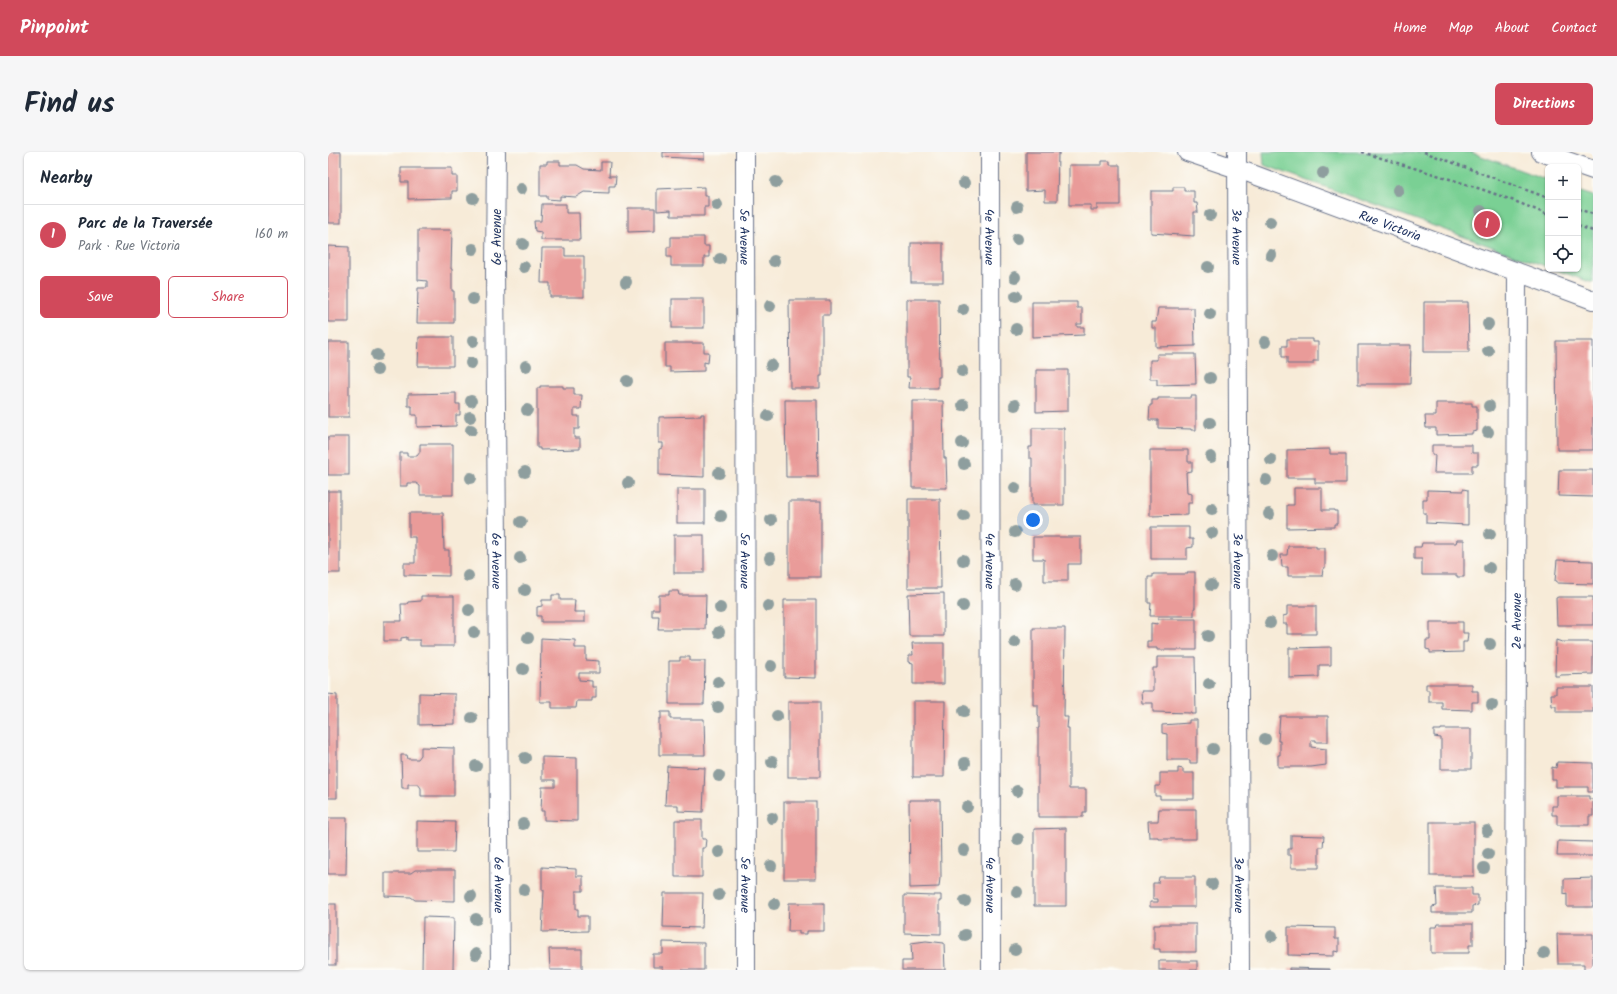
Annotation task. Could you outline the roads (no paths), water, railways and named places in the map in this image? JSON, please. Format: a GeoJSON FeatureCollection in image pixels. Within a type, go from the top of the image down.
{"type":"FeatureCollection","features":[{"type":"Feature","properties":{"kind":"street","name":"6e Avenue"},"geometry":{"type":"LineString","coordinates":[[496,152],[495,267],[500,970]]}},
{"type":"Feature","properties":{"kind":"street","name":"5e Avenue"},"geometry":{"type":"LineString","coordinates":[[745,152],[746,970]]}},
{"type":"Feature","properties":{"kind":"street","name":"4e Avenue"},"geometry":{"type":"LineString","coordinates":[[990,152],[991,970]]}},
{"type":"Feature","properties":{"kind":"street","name":"Rue Victoria"},"geometry":{"type":"LineString","coordinates":[[1187,152],[1238,161],[1517,272],[1593,300]]}},
{"type":"Feature","properties":{"kind":"street"},"geometry":{"type":"LineString","coordinates":[[1541,152],[1593,170]]}},
{"type":"Feature","properties":{"kind":"street","name":"3e Avenue"},"geometry":{"type":"LineString","coordinates":[[1238,161],[1240,970]]}},
{"type":"Feature","properties":{"kind":"street","name":"2e Avenue"},"geometry":{"type":"LineString","coordinates":[[1514,970],[1517,272]]}},
{"type":"Feature","properties":{"kind":"place","name":"Parc de la Traversée"},"geometry":{"type":"Point","coordinates":[1487,224]}}]}
